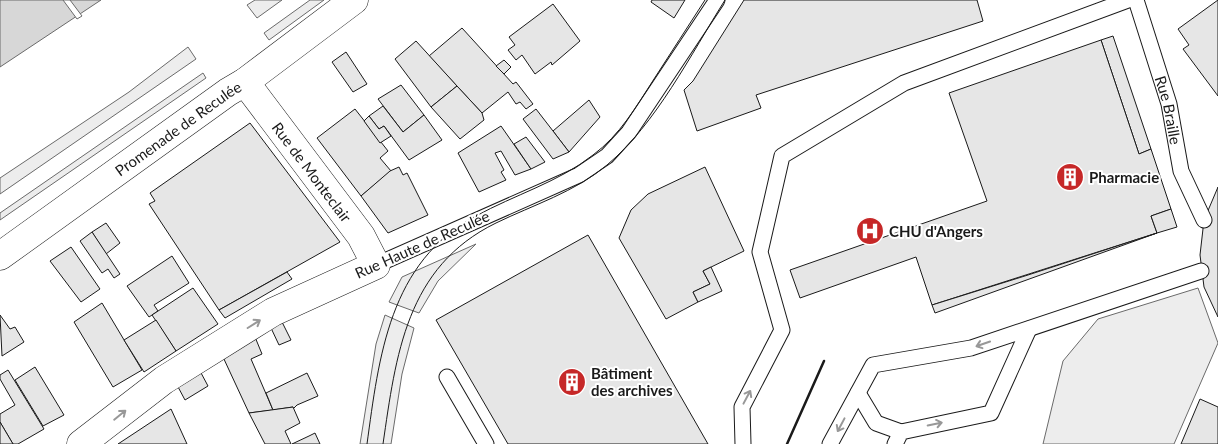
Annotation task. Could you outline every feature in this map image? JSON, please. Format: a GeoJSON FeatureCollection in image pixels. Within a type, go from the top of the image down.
{"type":"FeatureCollection","features":[{"type":"Feature","properties":{"kind":"street","name":"Promenade de Reculée"},"geometry":{"type":"LineString","coordinates":[[0,256],[228,92],[245,82],[354,0]]}},
{"type":"Feature","properties":{"kind":"street","name":"Rue de Monteclair"},"geometry":{"type":"LineString","coordinates":[[245,82],[361,236],[376,264]]}},
{"type":"Feature","properties":{"kind":"street","name":"Rue Haute de Reculée"},"geometry":{"type":"LineString","coordinates":[[81,444],[164,380],[273,312],[376,264]]}},
{"type":"Feature","properties":{"kind":"lane","name":"Rue Haute de Reculée"},"geometry":{"type":"LineString","coordinates":[[376,264],[571,178],[607,156],[629,132],[717,0]]}},
{"type":"Feature","properties":{"kind":"lane"},"geometry":{"type":"LineString","coordinates":[[743,444],[742,406],[782,330],[760,252],[782,156],[904,83],[1128,0]]}},
{"type":"Feature","properties":{"kind":"lane","name":"Rue Braille"},"geometry":{"type":"LineString","coordinates":[[1136,0],[1168,104],[1181,171],[1204,220]]}},
{"type":"Feature","properties":{"kind":"lane"},"geometry":{"type":"LineString","coordinates":[[830,444],[873,365],[971,348],[1201,271]]}},
{"type":"Feature","properties":{"kind":"lane"},"geometry":{"type":"LineString","coordinates":[[858,393],[876,423],[898,438],[990,413],[1029,329]]}},
{"type":"Feature","properties":{"kind":"lane"},"geometry":{"type":"LineString","coordinates":[[447,376],[486,444]]}},
{"type":"Feature","properties":{"kind":"shaded area"},"geometry":{"type":"Polygon","coordinates":[[[0,0],[101,0],[0,67],[0,0]]]}},
{"type":"Feature","properties":{"kind":"shaded area"},"geometry":{"type":"Polygon","coordinates":[[[255,0],[282,0],[257,18],[247,5],[255,0]]]}},
{"type":"Feature","properties":{"kind":"shaded area"},"geometry":{"type":"Polygon","coordinates":[[[310,0],[324,0],[269,40],[264,33],[310,0]]]}},
{"type":"Feature","properties":{"kind":"shaded area"},"geometry":{"type":"Polygon","coordinates":[[[188,47],[196,59],[0,194],[0,178],[129,92],[188,47]]]}},
{"type":"Feature","properties":{"kind":"shaded area"},"geometry":{"type":"Polygon","coordinates":[[[203,73],[206,78],[0,220],[0,213],[203,73]]]}},
{"type":"Feature","properties":{"kind":"shaded area"},"geometry":{"type":"Polygon","coordinates":[[[476,244],[438,281],[419,313],[389,302],[402,277],[476,244]]]}},
{"type":"Feature","properties":{"kind":"shaded area"},"geometry":{"type":"Polygon","coordinates":[[[1198,288],[1218,343],[1174,444],[1043,444],[1063,361],[1098,319],[1198,288]]]}},
{"type":"Feature","properties":{"kind":"shaded area"},"geometry":{"type":"Polygon","coordinates":[[[385,315],[414,328],[402,374],[391,444],[360,444],[376,344],[385,315]]]}},
{"type":"Feature","properties":{"kind":"pier"},"geometry":{"type":"Polygon","coordinates":[[[63,0],[70,0],[82,16],[77,19],[63,0]]]}},
{"type":"Feature","properties":{"kind":"building"},"geometry":{"type":"Polygon","coordinates":[[[652,0],[685,0],[674,18],[651,2],[652,0]]]}},
{"type":"Feature","properties":{"kind":"building"},"geometry":{"type":"Polygon","coordinates":[[[744,0],[977,0],[983,21],[756,95],[761,108],[697,131],[684,90],[693,81],[744,0]]]}},
{"type":"Feature","properties":{"kind":"building"},"geometry":{"type":"Polygon","coordinates":[[[1218,0],[1218,96],[1183,49],[1189,45],[1178,29],[1218,0]]]}},
{"type":"Feature","properties":{"kind":"building"},"geometry":{"type":"Polygon","coordinates":[[[553,4],[580,41],[552,65],[551,62],[535,74],[522,55],[516,60],[508,50],[515,45],[509,37],[553,4]]]}},
{"type":"Feature","properties":{"kind":"building"},"geometry":{"type":"Polygon","coordinates":[[[462,28],[513,84],[516,82],[533,104],[526,109],[520,102],[516,104],[508,92],[482,113],[429,56],[462,28]]]}},
{"type":"Feature","properties":{"kind":"building"},"geometry":{"type":"Polygon","coordinates":[[[1113,36],[1151,149],[1139,154],[1101,40],[1113,36]]]}},
{"type":"Feature","properties":{"kind":"building","name":"Pharmacie"},"geometry":{"type":"Polygon","coordinates":[[[1101,40],[1139,154],[1151,149],[1171,209],[1151,216],[1157,233],[932,305],[916,257],[800,298],[790,270],[987,201],[949,93],[1101,40]]]}},
{"type":"Feature","properties":{"kind":"building"},"geometry":{"type":"Polygon","coordinates":[[[416,41],[457,86],[431,107],[395,59],[416,41]]]}},
{"type":"Feature","properties":{"kind":"building"},"geometry":{"type":"Polygon","coordinates":[[[346,52],[367,84],[353,92],[332,62],[346,52]]]}},
{"type":"Feature","properties":{"kind":"building"},"geometry":{"type":"Polygon","coordinates":[[[504,60],[511,67],[504,74],[496,66],[504,60]]]}},
{"type":"Feature","properties":{"kind":"building"},"geometry":{"type":"Polygon","coordinates":[[[401,85],[424,115],[403,132],[378,99],[401,85]]]}},
{"type":"Feature","properties":{"kind":"building"},"geometry":{"type":"Polygon","coordinates":[[[457,86],[482,113],[484,120],[460,139],[431,107],[457,86]]]}},
{"type":"Feature","properties":{"kind":"building"},"geometry":{"type":"Polygon","coordinates":[[[589,100],[600,117],[569,152],[553,131],[589,100]]]}},
{"type":"Feature","properties":{"kind":"building"},"geometry":{"type":"Polygon","coordinates":[[[383,106],[403,132],[424,115],[442,140],[409,160],[384,126],[379,129],[369,116],[383,106]]]}},
{"type":"Feature","properties":{"kind":"building"},"geometry":{"type":"Polygon","coordinates":[[[355,109],[388,151],[380,158],[391,171],[361,196],[317,138],[355,109]]]}},
{"type":"Feature","properties":{"kind":"building"},"geometry":{"type":"Polygon","coordinates":[[[536,109],[569,152],[553,159],[523,119],[536,109]]]}},
{"type":"Feature","properties":{"kind":"building"},"geometry":{"type":"Polygon","coordinates":[[[369,116],[379,129],[384,126],[391,136],[380,143],[364,121],[369,116]]]}},
{"type":"Feature","properties":{"kind":"building"},"geometry":{"type":"Polygon","coordinates":[[[250,123],[340,242],[219,310],[149,204],[155,201],[150,193],[250,123]]]}},
{"type":"Feature","properties":{"kind":"building"},"geometry":{"type":"Polygon","coordinates":[[[501,126],[531,169],[515,175],[501,151],[495,153],[504,170],[501,172],[506,180],[479,192],[458,153],[501,126]]]}},
{"type":"Feature","properties":{"kind":"building"},"geometry":{"type":"Polygon","coordinates":[[[526,137],[545,162],[531,169],[514,144],[526,137]]]}},
{"type":"Feature","properties":{"kind":"building"},"geometry":{"type":"Polygon","coordinates":[[[399,167],[403,175],[407,173],[428,215],[388,233],[361,196],[390,171],[399,167]]]}},
{"type":"Feature","properties":{"kind":"building"},"geometry":{"type":"Polygon","coordinates":[[[705,167],[744,251],[703,271],[710,284],[693,292],[698,302],[666,319],[619,238],[631,210],[648,194],[705,167]]]}},
{"type":"Feature","properties":{"kind":"building"},"geometry":{"type":"Polygon","coordinates":[[[1218,187],[1218,317],[1204,287],[1200,255],[1204,220],[1218,187]]]}},
{"type":"Feature","properties":{"kind":"building"},"geometry":{"type":"Polygon","coordinates":[[[1171,209],[1177,227],[1157,233],[1151,216],[1171,209]]]}},
{"type":"Feature","properties":{"kind":"building"},"geometry":{"type":"Polygon","coordinates":[[[106,223],[120,243],[106,254],[92,232],[106,223]]]}},
{"type":"Feature","properties":{"kind":"building"},"geometry":{"type":"Polygon","coordinates":[[[92,232],[120,274],[114,278],[108,269],[102,273],[80,241],[92,232]]]}},
{"type":"Feature","properties":{"kind":"building"},"geometry":{"type":"Polygon","coordinates":[[[1157,233],[935,313],[932,305],[1028,275],[1157,233]]]}},
{"type":"Feature","properties":{"kind":"building","name":"Bâtiment des archives"},"geometry":{"type":"Polygon","coordinates":[[[588,235],[708,444],[508,444],[436,320],[588,235]]]}},
{"type":"Feature","properties":{"kind":"building"},"geometry":{"type":"Polygon","coordinates":[[[71,247],[100,289],[81,302],[50,261],[71,247]]]}},
{"type":"Feature","properties":{"kind":"building"},"geometry":{"type":"Polygon","coordinates":[[[172,256],[189,283],[154,305],[158,311],[149,317],[127,286],[172,256]]]}},
{"type":"Feature","properties":{"kind":"building"},"geometry":{"type":"Polygon","coordinates":[[[711,267],[722,291],[698,302],[693,292],[710,284],[703,271],[711,267]]]}},
{"type":"Feature","properties":{"kind":"building"},"geometry":{"type":"Polygon","coordinates":[[[287,272],[292,279],[225,318],[219,310],[287,272]]]}},
{"type":"Feature","properties":{"kind":"building"},"geometry":{"type":"Polygon","coordinates":[[[193,288],[218,324],[176,351],[152,315],[193,288]]]}},
{"type":"Feature","properties":{"kind":"building"},"geometry":{"type":"Polygon","coordinates":[[[102,303],[142,370],[113,387],[74,322],[102,303]]]}},
{"type":"Feature","properties":{"kind":"building"},"geometry":{"type":"Polygon","coordinates":[[[0,315],[10,329],[15,327],[24,342],[2,356],[0,315]]]}},
{"type":"Feature","properties":{"kind":"building"},"geometry":{"type":"Polygon","coordinates":[[[156,320],[176,351],[144,372],[124,340],[156,320]]]}},
{"type":"Feature","properties":{"kind":"building"},"geometry":{"type":"Polygon","coordinates":[[[282,322],[291,340],[279,345],[271,328],[282,322]]]}},
{"type":"Feature","properties":{"kind":"building"},"geometry":{"type":"Polygon","coordinates":[[[255,337],[262,354],[251,359],[273,410],[249,413],[223,357],[255,337]]]}},
{"type":"Feature","properties":{"kind":"building"},"geometry":{"type":"Polygon","coordinates":[[[35,367],[64,415],[43,426],[15,380],[35,367]]]}},
{"type":"Feature","properties":{"kind":"building"},"geometry":{"type":"Polygon","coordinates":[[[8,370],[44,429],[18,444],[13,444],[0,422],[0,414],[15,405],[0,379],[0,375],[8,370]]]}},
{"type":"Feature","properties":{"kind":"building"},"geometry":{"type":"Polygon","coordinates":[[[200,371],[208,386],[185,400],[177,385],[200,371]]]}},
{"type":"Feature","properties":{"kind":"building"},"geometry":{"type":"Polygon","coordinates":[[[307,373],[318,396],[297,405],[293,409],[293,407],[273,410],[266,393],[307,373]]]}},
{"type":"Feature","properties":{"kind":"building"},"geometry":{"type":"Polygon","coordinates":[[[1200,399],[1218,407],[1218,444],[1181,444],[1200,399]]]}},
{"type":"Feature","properties":{"kind":"building"},"geometry":{"type":"Polygon","coordinates":[[[293,407],[300,423],[285,431],[291,444],[265,444],[249,413],[293,407]]]}},
{"type":"Feature","properties":{"kind":"building"},"geometry":{"type":"Polygon","coordinates":[[[171,409],[187,444],[118,444],[171,409]]]}},
{"type":"Feature","properties":{"kind":"building"},"geometry":{"type":"Polygon","coordinates":[[[0,422],[13,444],[0,444],[0,422]]]}},
{"type":"Feature","properties":{"kind":"building"},"geometry":{"type":"Polygon","coordinates":[[[315,433],[320,444],[292,444],[309,436],[315,433]]]}},
{"type":"Feature","properties":{"kind":"tram line"},"geometry":{"type":"LineString","coordinates":[[367,444],[377,378],[393,315],[406,285],[424,259],[447,235],[476,216],[566,173],[580,165],[603,147],[634,110],[705,0]]}},
{"type":"Feature","properties":{"kind":"tram line"},"geometry":{"type":"LineString","coordinates":[[383,444],[393,378],[401,347],[411,317],[424,289],[442,264],[466,241],[496,223],[581,183],[607,165],[625,148],[657,109],[725,0]]}},
{"type":"Feature","properties":{"kind":"wall"},"geometry":{"type":"LineString","coordinates":[[787,444],[824,361]]}},
{"type":"Feature","properties":{"kind":"place","name":"Pharmacie"},"geometry":{"type":"Point","coordinates":[1070,177]}},
{"type":"Feature","properties":{"kind":"place","name":"CHU d'Angers"},"geometry":{"type":"Point","coordinates":[870,231]}},
{"type":"Feature","properties":{"kind":"place","name":"Bâtiment des archives"},"geometry":{"type":"Point","coordinates":[572,382]}}]}
